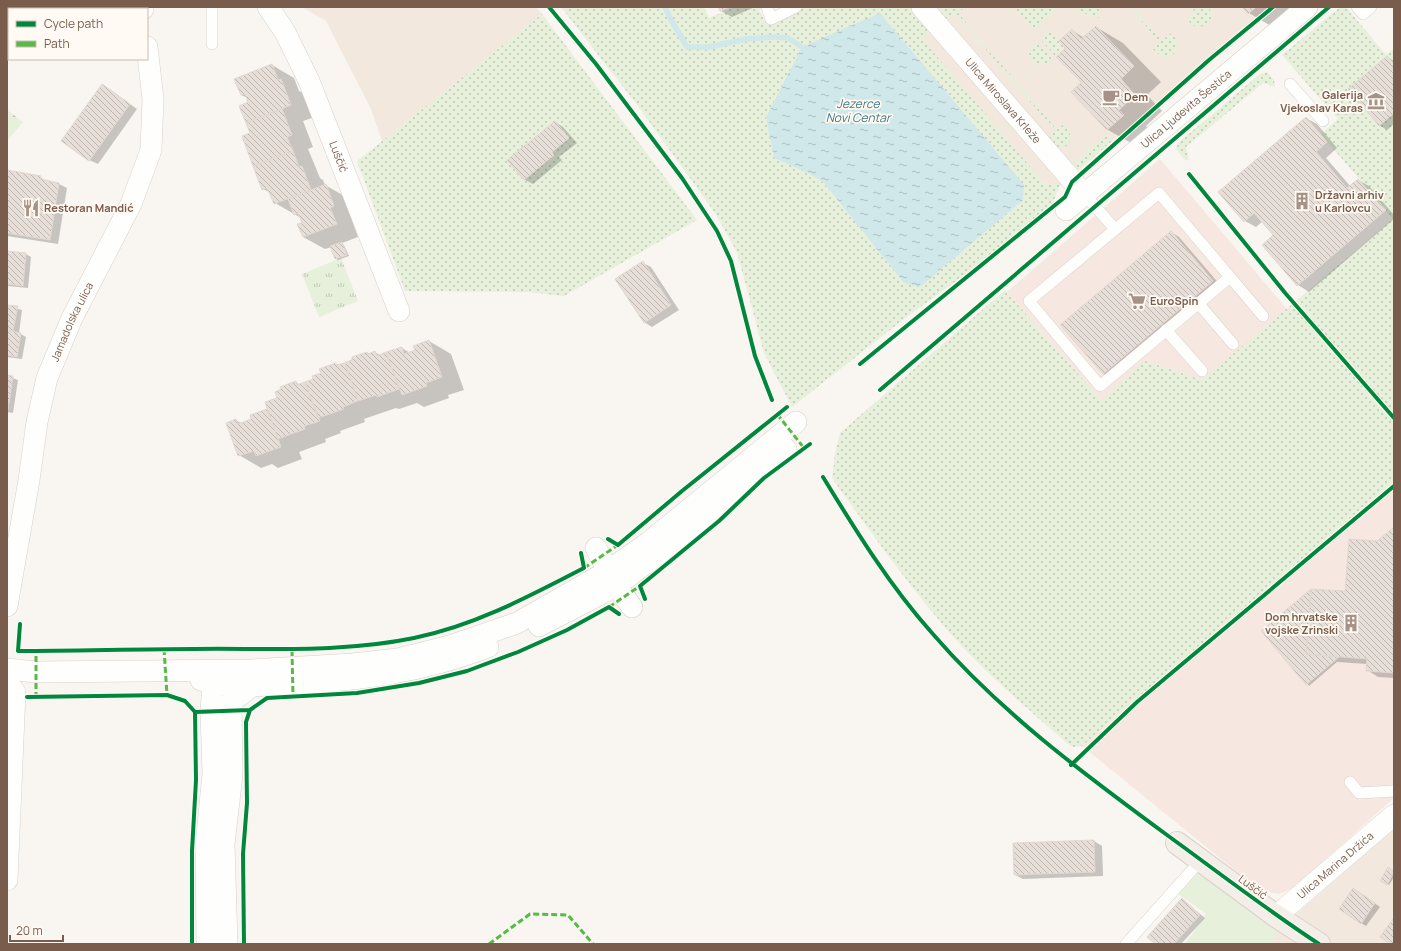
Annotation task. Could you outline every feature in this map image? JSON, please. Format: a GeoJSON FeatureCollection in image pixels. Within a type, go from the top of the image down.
{"type":"FeatureCollection","features":[{"type":"Feature","properties":{"kind":"main road","name":"Luščić"},"geometry":{"type":"LineString","coordinates":[[1177,843],[1276,916],[1319,944]]}},
{"type":"Feature","properties":{"kind":"street","name":"Luščić"},"geometry":{"type":"LineString","coordinates":[[268,7],[285,32],[309,81],[399,312]]}},
{"type":"Feature","properties":{"kind":"street","name":"Ulica Miroslava Krleže"},"geometry":{"type":"LineString","coordinates":[[922,7],[1084,194]]}},
{"type":"Feature","properties":{"kind":"street","name":"Ulica Ljudevita Šestića"},"geometry":{"type":"LineString","coordinates":[[1066,210],[1307,7]]}},
{"type":"Feature","properties":{"kind":"street","name":"Jamadolska ulica"},"geometry":{"type":"LineString","coordinates":[[7,606],[29,480],[37,422],[47,378],[72,318],[131,204],[151,150],[153,99],[148,56]]}},
{"type":"Feature","properties":{"kind":"street"},"geometry":{"type":"LineString","coordinates":[[174,671],[213,683],[252,686],[354,680],[408,672],[455,660],[522,634],[566,613],[612,578],[649,542],[800,428]]}},
{"type":"Feature","properties":{"kind":"street"},"geometry":{"type":"LineString","coordinates":[[596,548],[612,578],[632,607]]}},
{"type":"Feature","properties":{"kind":"street"},"geometry":{"type":"LineString","coordinates":[[7,669],[36,672],[230,670],[360,664],[398,659],[450,646],[517,623],[612,578]]}},
{"type":"Feature","properties":{"kind":"street"},"geometry":{"type":"LineString","coordinates":[[207,944],[206,845],[213,774],[211,712],[213,683],[230,670]]}},
{"type":"Feature","properties":{"kind":"street"},"geometry":{"type":"LineString","coordinates":[[7,682],[15,692],[7,880]]}},
{"type":"Feature","properties":{"kind":"street"},"geometry":{"type":"LineString","coordinates":[[213,683],[231,702],[232,775],[224,844],[227,944]]}},
{"type":"Feature","properties":{"kind":"street"},"geometry":{"type":"LineString","coordinates":[[231,702],[252,686]]}},
{"type":"Feature","properties":{"kind":"street","name":"Ulica Marina Držića"},"geometry":{"type":"LineString","coordinates":[[1276,916],[1394,815]]}},
{"type":"Feature","properties":{"kind":"lane"},"geometry":{"type":"LineString","coordinates":[[212,7],[212,44]]}},
{"type":"Feature","properties":{"kind":"lane"},"geometry":{"type":"LineString","coordinates":[[767,7],[771,19],[796,7]]}},
{"type":"Feature","properties":{"kind":"lane"},"geometry":{"type":"LineString","coordinates":[[1357,7],[1363,14],[1371,7]]}},
{"type":"Feature","properties":{"kind":"lane"},"geometry":{"type":"LineString","coordinates":[[1290,84],[1323,121]]}},
{"type":"Feature","properties":{"kind":"lane"},"geometry":{"type":"LineString","coordinates":[[1230,277],[1100,386],[1029,302],[1159,193],[1263,316]]}},
{"type":"Feature","properties":{"kind":"lane"},"geometry":{"type":"LineString","coordinates":[[1084,194],[1115,229]]}},
{"type":"Feature","properties":{"kind":"lane"},"geometry":{"type":"LineString","coordinates":[[1198,303],[1233,344]]}},
{"type":"Feature","properties":{"kind":"lane"},"geometry":{"type":"LineString","coordinates":[[1166,330],[1202,371]]}},
{"type":"Feature","properties":{"kind":"lane"},"geometry":{"type":"LineString","coordinates":[[1350,782],[1359,793],[1394,790]]}},
{"type":"Feature","properties":{"kind":"lane"},"geometry":{"type":"LineString","coordinates":[[1126,944],[1201,860]]}},
{"type":"Feature","properties":{"kind":"shaded area"},"geometry":{"type":"Polygon","coordinates":[[[302,7],[536,7],[542,14],[382,141],[371,109],[326,21],[302,7]]]}},
{"type":"Feature","properties":{"kind":"shaded area"},"geometry":{"type":"Polygon","coordinates":[[[884,7],[1271,7],[1042,201],[884,7]]]}},
{"type":"Feature","properties":{"kind":"shaded area"},"geometry":{"type":"Polygon","coordinates":[[[1160,159],[1287,309],[1201,381],[1145,362],[1101,400],[1007,292],[1160,159]]]}},
{"type":"Feature","properties":{"kind":"shaded area"},"geometry":{"type":"Polygon","coordinates":[[[1394,481],[1394,798],[1293,888],[1279,894],[1267,892],[1258,889],[1082,746],[1394,481]]]}},
{"type":"Feature","properties":{"kind":"shaded area"},"geometry":{"type":"Polygon","coordinates":[[[1394,829],[1394,944],[1271,944],[1280,928],[1394,829]]]}},
{"type":"Feature","properties":{"kind":"green space"},"geometry":{"type":"Polygon","coordinates":[[[561,7],[704,7],[709,18],[735,7],[764,7],[759,10],[766,23],[803,7],[911,7],[931,32],[923,40],[1044,183],[1060,184],[1053,203],[982,262],[904,319],[792,407],[764,353],[737,252],[715,213],[638,106],[561,7]],[[808,173],[823,182],[904,283],[1022,200],[808,173]]]}},
{"type":"Feature","properties":{"kind":"green space"},"geometry":{"type":"Polygon","coordinates":[[[941,7],[965,7],[958,13],[1057,130],[1065,123],[1068,127],[1070,131],[1070,140],[1066,146],[1057,147],[1047,139],[1055,131],[956,14],[946,21],[942,16],[941,7]]]}},
{"type":"Feature","properties":{"kind":"green space"},"geometry":{"type":"Polygon","coordinates":[[[1014,7],[1060,7],[1033,30],[1014,7]]]}},
{"type":"Feature","properties":{"kind":"green space"},"geometry":{"type":"Polygon","coordinates":[[[1078,7],[1099,7],[1100,18],[1076,11],[1078,7]]]}},
{"type":"Feature","properties":{"kind":"green space"},"geometry":{"type":"Polygon","coordinates":[[[1130,7],[1133,7],[1162,41],[1171,33],[1176,39],[1178,47],[1174,54],[1167,57],[1160,55],[1153,49],[1160,43],[1130,7]]]}},
{"type":"Feature","properties":{"kind":"green space"},"geometry":{"type":"Polygon","coordinates":[[[1191,7],[1194,7],[1197,10],[1201,7],[1209,7],[1212,17],[1208,24],[1200,27],[1192,25],[1187,19],[1195,12],[1191,7]]]}},
{"type":"Feature","properties":{"kind":"green space"},"geometry":{"type":"Polygon","coordinates":[[[1340,7],[1346,7],[1386,55],[1394,48],[1394,64],[1387,57],[1348,89],[1379,126],[1394,113],[1394,481],[1082,746],[1073,747],[977,662],[918,595],[889,556],[832,478],[835,454],[840,433],[1005,290],[1101,400],[1145,361],[1202,380],[1393,219],[1321,134],[1338,119],[1282,55],[1340,7]]]}},
{"type":"Feature","properties":{"kind":"green space"},"geometry":{"type":"Polygon","coordinates":[[[542,14],[697,220],[564,296],[527,292],[405,291],[357,161],[542,14]]]}},
{"type":"Feature","properties":{"kind":"green space"},"geometry":{"type":"Polygon","coordinates":[[[1049,31],[1065,48],[1056,57],[1040,39],[1049,31]]]}},
{"type":"Feature","properties":{"kind":"green space"},"geometry":{"type":"Polygon","coordinates":[[[1036,42],[1053,59],[1048,64],[1036,65],[1030,59],[1029,51],[1036,42]]]}},
{"type":"Feature","properties":{"kind":"green space"},"geometry":{"type":"Polygon","coordinates":[[[1267,72],[1274,80],[1275,87],[1263,83],[1186,147],[1189,160],[1185,160],[1176,149],[1178,143],[1260,74],[1267,72]]]}},
{"type":"Feature","properties":{"kind":"green space"},"geometry":{"type":"Polygon","coordinates":[[[7,110],[23,122],[7,141],[7,110]]]}},
{"type":"Feature","properties":{"kind":"green space"},"geometry":{"type":"Polygon","coordinates":[[[1105,135],[1111,142],[1078,170],[1075,170],[1073,165],[1075,162],[1105,135]]]}},
{"type":"Feature","properties":{"kind":"green space"},"geometry":{"type":"Polygon","coordinates":[[[341,258],[358,301],[319,317],[302,274],[341,258]]]}},
{"type":"Feature","properties":{"kind":"green space"},"geometry":{"type":"Polygon","coordinates":[[[1198,869],[1280,928],[1271,944],[1185,944],[1206,914],[1177,893],[1198,869]]]}},
{"type":"Feature","properties":{"kind":"water","name":"Jezerce Novi Centar"},"geometry":{"type":"Polygon","coordinates":[[[880,13],[1024,185],[1023,200],[920,287],[904,283],[823,182],[808,173],[774,158],[766,117],[802,47],[880,13]]]}},
{"type":"Feature","properties":{"kind":"building"},"geometry":{"type":"Polygon","coordinates":[[[7,7],[33,7],[8,8],[7,11],[7,7]]]}},
{"type":"Feature","properties":{"kind":"building"},"geometry":{"type":"Polygon","coordinates":[[[59,7],[122,7],[122,8],[59,7]]]}},
{"type":"Feature","properties":{"kind":"building"},"geometry":{"type":"Polygon","coordinates":[[[718,7],[730,7],[720,11],[718,7]]]}},
{"type":"Feature","properties":{"kind":"building"},"geometry":{"type":"Polygon","coordinates":[[[1242,7],[1256,7],[1248,14],[1242,7]]]}},
{"type":"Feature","properties":{"kind":"building"},"geometry":{"type":"Polygon","coordinates":[[[1096,26],[1134,66],[1121,79],[1135,95],[1119,110],[1124,115],[1107,130],[1071,92],[1081,82],[1056,57],[1065,48],[1059,41],[1072,29],[1081,39],[1096,26]]]}},
{"type":"Feature","properties":{"kind":"building","name":"Galerija Vjekoslav Karas"},"geometry":{"type":"Polygon","coordinates":[[[1387,56],[1394,64],[1394,113],[1379,126],[1348,89],[1387,56]]]}},
{"type":"Feature","properties":{"kind":"building"},"geometry":{"type":"Polygon","coordinates":[[[272,64],[278,80],[281,79],[291,105],[246,123],[239,106],[248,102],[245,94],[241,95],[234,79],[272,64]]]}},
{"type":"Feature","properties":{"kind":"building"},"geometry":{"type":"Polygon","coordinates":[[[102,84],[130,104],[89,161],[61,141],[102,84]]]}},
{"type":"Feature","properties":{"kind":"building"},"geometry":{"type":"Polygon","coordinates":[[[282,109],[292,135],[287,137],[293,151],[253,166],[242,136],[250,133],[246,123],[282,109]]]}},
{"type":"Feature","properties":{"kind":"building","name":"Državni arhiv u Karlovcu"},"geometry":{"type":"Polygon","coordinates":[[[1306,117],[1327,142],[1316,152],[1347,188],[1358,179],[1386,210],[1297,286],[1262,245],[1273,235],[1254,213],[1244,222],[1218,192],[1306,117]]]}},
{"type":"Feature","properties":{"kind":"building"},"geometry":{"type":"Polygon","coordinates":[[[555,121],[569,138],[552,152],[554,155],[524,180],[507,160],[555,121]]]}},
{"type":"Feature","properties":{"kind":"building"},"geometry":{"type":"Polygon","coordinates":[[[293,151],[299,167],[302,166],[311,190],[274,204],[267,188],[262,190],[253,166],[293,151]]]}},
{"type":"Feature","properties":{"kind":"building","name":"Restoran Mandić"},"geometry":{"type":"Polygon","coordinates":[[[7,170],[41,176],[40,179],[59,183],[50,240],[7,233],[7,170]]]}},
{"type":"Feature","properties":{"kind":"building"},"geometry":{"type":"Polygon","coordinates":[[[326,184],[334,206],[330,208],[337,224],[303,237],[297,224],[302,223],[298,213],[294,215],[288,199],[326,184]]]}},
{"type":"Feature","properties":{"kind":"building"},"geometry":{"type":"Polygon","coordinates":[[[1171,231],[1213,281],[1103,374],[1060,325],[1171,231]]]}},
{"type":"Feature","properties":{"kind":"building"},"geometry":{"type":"Polygon","coordinates":[[[342,242],[347,255],[335,259],[330,246],[342,242]]]}},
{"type":"Feature","properties":{"kind":"building"},"geometry":{"type":"Polygon","coordinates":[[[7,251],[26,253],[23,286],[7,284],[7,251]]]}},
{"type":"Feature","properties":{"kind":"building"},"geometry":{"type":"Polygon","coordinates":[[[643,261],[671,305],[644,323],[615,279],[643,261]]]}},
{"type":"Feature","properties":{"kind":"building"},"geometry":{"type":"Polygon","coordinates":[[[7,305],[18,306],[13,331],[7,330],[7,305]]]}},
{"type":"Feature","properties":{"kind":"building"},"geometry":{"type":"Polygon","coordinates":[[[7,330],[21,333],[17,357],[7,355],[7,330]]]}},
{"type":"Feature","properties":{"kind":"building"},"geometry":{"type":"Polygon","coordinates":[[[429,340],[442,377],[426,383],[427,386],[402,395],[386,352],[402,347],[404,354],[415,350],[413,346],[429,340]]]}},
{"type":"Feature","properties":{"kind":"building"},"geometry":{"type":"Polygon","coordinates":[[[375,351],[377,356],[386,352],[399,389],[377,397],[376,395],[358,401],[345,363],[352,360],[352,357],[375,351]]]}},
{"type":"Feature","properties":{"kind":"building"},"geometry":{"type":"Polygon","coordinates":[[[336,363],[337,365],[345,363],[358,401],[343,407],[344,409],[318,418],[305,382],[313,379],[312,376],[321,373],[319,369],[336,363]]]}},
{"type":"Feature","properties":{"kind":"building"},"geometry":{"type":"Polygon","coordinates":[[[7,375],[13,376],[8,410],[7,410],[7,375]]]}},
{"type":"Feature","properties":{"kind":"building"},"geometry":{"type":"Polygon","coordinates":[[[296,381],[297,385],[305,382],[320,421],[304,426],[305,429],[278,439],[265,402],[277,398],[275,392],[281,389],[280,387],[296,381]]]}},
{"type":"Feature","properties":{"kind":"building"},"geometry":{"type":"Polygon","coordinates":[[[267,409],[281,447],[256,456],[254,451],[238,456],[226,423],[236,419],[238,424],[251,419],[250,415],[267,409]]]}},
{"type":"Feature","properties":{"kind":"building","name":"Dom hrvatske vojske Zrinski"},"geometry":{"type":"Polygon","coordinates":[[[1394,527],[1394,673],[1366,671],[1367,659],[1306,654],[1311,589],[1345,591],[1349,539],[1377,541],[1394,527]]]}},
{"type":"Feature","properties":{"kind":"building"},"geometry":{"type":"Polygon","coordinates":[[[1311,589],[1306,654],[1339,657],[1306,685],[1261,631],[1311,589]]]}},
{"type":"Feature","properties":{"kind":"building"},"geometry":{"type":"Polygon","coordinates":[[[1094,840],[1095,872],[1014,875],[1013,843],[1094,840]]]}},
{"type":"Feature","properties":{"kind":"building"},"geometry":{"type":"Polygon","coordinates":[[[1388,867],[1394,872],[1387,885],[1380,881],[1388,867]]]}},
{"type":"Feature","properties":{"kind":"building"},"geometry":{"type":"Polygon","coordinates":[[[1353,888],[1375,903],[1361,924],[1339,909],[1353,888]]]}},
{"type":"Feature","properties":{"kind":"building"},"geometry":{"type":"Polygon","coordinates":[[[1182,898],[1200,915],[1174,944],[1155,944],[1147,937],[1182,898]]]}},
{"type":"Feature","properties":{"kind":"building"},"geometry":{"type":"Polygon","coordinates":[[[1393,919],[1394,944],[1390,944],[1380,937],[1393,919]]]}},
{"type":"Feature","properties":{"kind":"waterway"},"geometry":{"type":"LineString","coordinates":[[665,7],[687,47],[709,47],[746,39],[774,37],[788,38],[802,47]]}},
{"type":"Feature","properties":{"kind":"marked path"},"geometry":{"type":"LineString","coordinates":[[777,414],[804,448]]}},
{"type":"Feature","properties":{"kind":"marked path"},"geometry":{"type":"LineString","coordinates":[[584,568],[618,545]]}},
{"type":"Feature","properties":{"kind":"marked path"},"geometry":{"type":"LineString","coordinates":[[609,607],[640,586]]}},
{"type":"Feature","properties":{"kind":"marked path"},"geometry":{"type":"LineString","coordinates":[[164,649],[167,695]]}},
{"type":"Feature","properties":{"kind":"marked path"},"geometry":{"type":"LineString","coordinates":[[292,650],[293,697]]}},
{"type":"Feature","properties":{"kind":"marked path"},"geometry":{"type":"LineString","coordinates":[[36,651],[36,698]]}},
{"type":"Feature","properties":{"kind":"marked path"},"geometry":{"type":"LineString","coordinates":[[489,944],[530,914],[568,915],[593,944]]}},
{"type":"Feature","properties":{"kind":"cycle path"},"geometry":{"type":"LineString","coordinates":[[549,7],[596,64],[682,178],[717,231],[731,261],[755,356],[772,400]]}},
{"type":"Feature","properties":{"kind":"cycle path"},"geometry":{"type":"LineString","coordinates":[[860,364],[1065,197],[1072,182],[1209,60],[1273,7]]}},
{"type":"Feature","properties":{"kind":"cycle path"},"geometry":{"type":"LineString","coordinates":[[880,390],[1329,7]]}},
{"type":"Feature","properties":{"kind":"cycle path"},"geometry":{"type":"LineString","coordinates":[[1189,174],[1286,294],[1394,418]]}},
{"type":"Feature","properties":{"kind":"cycle path"},"geometry":{"type":"LineString","coordinates":[[608,539],[618,545],[682,491],[787,407]]}},
{"type":"Feature","properties":{"kind":"cycle path"},"geometry":{"type":"LineString","coordinates":[[645,599],[640,586],[719,521],[764,478],[810,444]]}},
{"type":"Feature","properties":{"kind":"cycle path"},"geometry":{"type":"LineString","coordinates":[[823,477],[861,538],[917,615],[958,662],[1014,716],[1105,789],[1319,944]]}},
{"type":"Feature","properties":{"kind":"cycle path"},"geometry":{"type":"LineString","coordinates":[[1071,765],[1137,702],[1394,486]]}},
{"type":"Feature","properties":{"kind":"cycle path"},"geometry":{"type":"LineString","coordinates":[[20,624],[18,651],[304,649],[387,643],[436,633],[501,609],[584,568],[581,553]]}},
{"type":"Feature","properties":{"kind":"cycle path"},"geometry":{"type":"LineString","coordinates":[[244,944],[243,854],[247,803],[246,722],[250,710],[267,698],[357,693],[419,683],[467,671],[518,652],[567,630],[609,607],[619,614]]}},
{"type":"Feature","properties":{"kind":"cycle path"},"geometry":{"type":"LineString","coordinates":[[27,697],[167,695],[185,701],[195,712],[196,780],[192,851],[192,944]]}},
{"type":"Feature","properties":{"kind":"cycle path"},"geometry":{"type":"LineString","coordinates":[[195,712],[250,710]]}},
{"type":"Feature","properties":{"kind":"place","name":"Dem"},"geometry":{"type":"Point","coordinates":[1111,97]}},
{"type":"Feature","properties":{"kind":"place","name":"Galerija Vjekoslav Karas"},"geometry":{"type":"Point","coordinates":[1376,101]}},
{"type":"Feature","properties":{"kind":"place","name":"Državni arhiv u Karlovcu"},"geometry":{"type":"Point","coordinates":[1302,201]}},
{"type":"Feature","properties":{"kind":"place","name":"Restoran Mandić"},"geometry":{"type":"Point","coordinates":[31,208]}},
{"type":"Feature","properties":{"kind":"place","name":"EuroSpin"},"geometry":{"type":"Point","coordinates":[1137,301]}},
{"type":"Feature","properties":{"kind":"place","name":"Dom hrvatske vojske Zrinski"},"geometry":{"type":"Point","coordinates":[1351,623]}}]}
